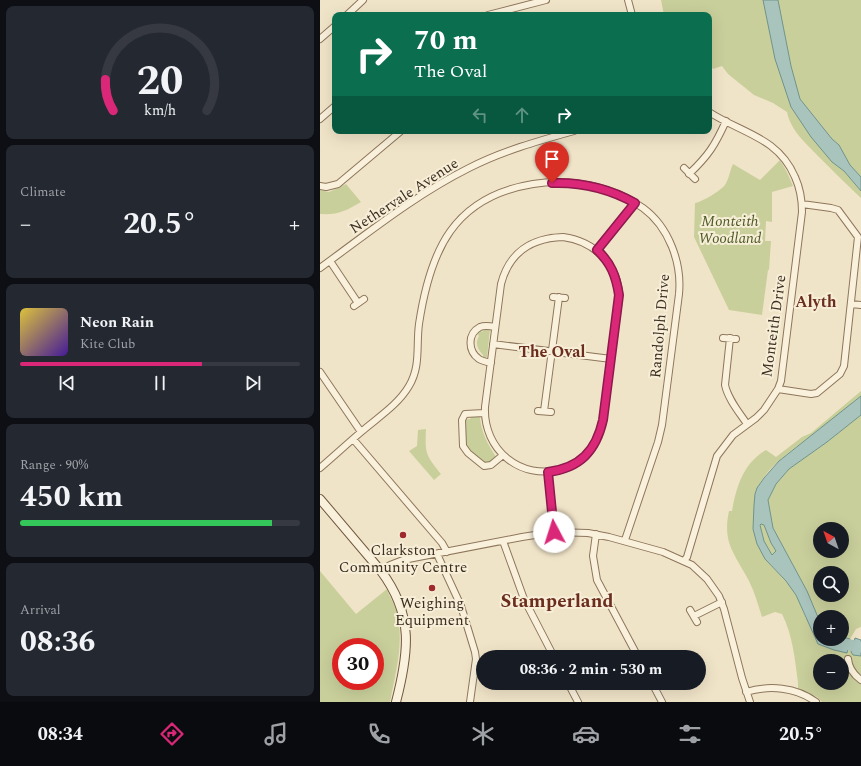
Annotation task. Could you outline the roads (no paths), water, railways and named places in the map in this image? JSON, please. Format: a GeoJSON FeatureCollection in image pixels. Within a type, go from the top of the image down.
{"type":"FeatureCollection","features":[{"type":"Feature","properties":{"kind":"main road"},"geometry":{"type":"LineString","coordinates":[[320,499],[381,571],[396,594],[405,626],[406,657],[396,702]]}},
{"type":"Feature","properties":{"kind":"street"},"geometry":{"type":"LineString","coordinates":[[350,12],[363,0]]}},
{"type":"Feature","properties":{"kind":"street"},"geometry":{"type":"LineString","coordinates":[[500,12],[546,0]]}},
{"type":"Feature","properties":{"kind":"street"},"geometry":{"type":"LineString","coordinates":[[628,0],[631,12]]}},
{"type":"Feature","properties":{"kind":"street"},"geometry":{"type":"LineString","coordinates":[[320,39],[332,29]]}},
{"type":"Feature","properties":{"kind":"street"},"geometry":{"type":"LineString","coordinates":[[320,119],[332,109]]}},
{"type":"Feature","properties":{"kind":"street","name":"Monteith Drive"},"geometry":{"type":"LineString","coordinates":[[684,561],[687,557],[717,456],[733,435],[756,418],[764,410],[778,389],[783,373],[802,204],[800,191],[791,167],[775,148],[765,141],[712,114]]}},
{"type":"Feature","properties":{"kind":"street"},"geometry":{"type":"LineString","coordinates":[[689,174],[710,152],[726,121]]}},
{"type":"Feature","properties":{"kind":"street"},"geometry":{"type":"LineString","coordinates":[[320,186],[326,187],[338,184],[397,134]]}},
{"type":"Feature","properties":{"kind":"street","name":"Nethervale Avenue"},"geometry":{"type":"LineString","coordinates":[[320,268],[423,194],[449,178],[494,156],[564,134]]}},
{"type":"Feature","properties":{"kind":"street"},"geometry":{"type":"LineString","coordinates":[[684,168],[695,179]]}},
{"type":"Feature","properties":{"kind":"street","name":"Randolph Drive"},"geometry":{"type":"LineString","coordinates":[[320,468],[396,402],[409,385],[416,368],[419,324],[424,296],[444,240],[453,226],[467,212],[486,199],[509,190],[530,185],[567,182],[588,185],[617,194],[635,203],[654,218],[669,240],[677,261],[680,286],[667,396],[660,437],[625,540]]}},
{"type":"Feature","properties":{"kind":"street"},"geometry":{"type":"LineString","coordinates":[[597,250],[635,203]]}},
{"type":"Feature","properties":{"kind":"street"},"geometry":{"type":"LineString","coordinates":[[778,389],[811,394],[817,393],[840,374],[844,366],[858,237],[838,210],[802,204]]}},
{"type":"Feature","properties":{"kind":"street"},"geometry":{"type":"LineString","coordinates":[[563,237],[583,242],[597,250],[612,269],[616,278],[619,295],[603,420],[598,438],[590,451],[569,467],[548,472],[531,471],[519,466],[499,451],[490,436],[484,413],[503,277],[507,268],[518,253],[542,240],[563,237]]}},
{"type":"Feature","properties":{"kind":"street"},"geometry":{"type":"LineString","coordinates":[[330,261],[359,303]]}},
{"type":"Feature","properties":{"kind":"street"},"geometry":{"type":"LineString","coordinates":[[551,412],[541,411],[552,352],[559,297]]}},
{"type":"Feature","properties":{"kind":"street"},"geometry":{"type":"LineString","coordinates":[[851,304],[861,305]]}},
{"type":"Feature","properties":{"kind":"street"},"geometry":{"type":"LineString","coordinates":[[491,364],[476,356],[470,348],[470,340],[471,336],[480,328],[485,326],[496,327]]}},
{"type":"Feature","properties":{"kind":"street"},"geometry":{"type":"LineString","coordinates":[[730,338],[725,385],[726,391],[747,424]]}},
{"type":"Feature","properties":{"kind":"street"},"geometry":{"type":"LineString","coordinates":[[493,344],[611,359]]}},
{"type":"Feature","properties":{"kind":"street"},"geometry":{"type":"LineString","coordinates":[[320,372],[361,432]]}},
{"type":"Feature","properties":{"kind":"street"},"geometry":{"type":"LineString","coordinates":[[484,413],[465,414],[463,416],[463,446],[468,453],[484,466],[491,465],[503,455]]}},
{"type":"Feature","properties":{"kind":"street"},"geometry":{"type":"LineString","coordinates":[[353,439],[442,543],[447,552]]}},
{"type":"Feature","properties":{"kind":"street"},"geometry":{"type":"LineString","coordinates":[[548,472],[554,532]]}},
{"type":"Feature","properties":{"kind":"street"},"geometry":{"type":"LineString","coordinates":[[381,571],[396,562],[554,532],[596,534],[625,540],[663,552],[692,565],[707,579],[722,602],[750,702]]}},
{"type":"Feature","properties":{"kind":"street"},"geometry":{"type":"LineString","coordinates":[[596,534],[593,556],[595,575],[602,591],[634,650]]}},
{"type":"Feature","properties":{"kind":"street"},"geometry":{"type":"LineString","coordinates":[[503,541],[524,599],[550,650]]}},
{"type":"Feature","properties":{"kind":"street"},"geometry":{"type":"LineString","coordinates":[[437,554],[461,606],[475,652],[476,659],[470,702]]}},
{"type":"Feature","properties":{"kind":"street"},"geometry":{"type":"LineString","coordinates":[[694,616],[722,602]]}},
{"type":"Feature","properties":{"kind":"street"},"geometry":{"type":"LineString","coordinates":[[849,665],[856,677],[861,680]]}},
{"type":"Feature","properties":{"kind":"street"},"geometry":{"type":"LineString","coordinates":[[746,692],[758,688],[788,689],[802,694],[816,702]]}},
{"type":"Feature","properties":{"kind":"street"},"geometry":{"type":"LineString","coordinates":[[572,690],[578,702]]}},
{"type":"Feature","properties":{"kind":"street"},"geometry":{"type":"LineString","coordinates":[[656,690],[662,702]]}},
{"type":"Feature","properties":{"kind":"water"},"geometry":{"type":"Polygon","coordinates":[[[763,0],[778,0],[791,66],[800,99],[832,139],[839,145],[850,165],[861,177],[861,191],[844,171],[832,162],[811,137],[791,107],[775,59],[763,0]]]}},
{"type":"Feature","properties":{"kind":"water"},"geometry":{"type":"Polygon","coordinates":[[[861,396],[861,415],[827,442],[789,469],[776,484],[768,500],[773,528],[807,591],[815,610],[813,610],[813,633],[796,595],[786,581],[765,559],[757,544],[753,529],[755,494],[764,478],[779,461],[861,396]],[[761,524],[764,541],[772,555],[776,551],[764,525],[761,524]]]}},
{"type":"Feature","properties":{"kind":"water"},"geometry":{"type":"Polygon","coordinates":[[[855,638],[861,640],[861,656],[853,655],[851,652],[855,638]]]}},
{"type":"Feature","properties":{"kind":"water"},"geometry":{"type":"Polygon","coordinates":[[[823,646],[848,646],[847,653],[823,646]]]}},
{"type":"Feature","properties":{"kind":"waterway"},"geometry":{"type":"LineString","coordinates":[[849,645],[861,647]]}},
{"type":"Feature","properties":{"kind":"place","name":"Clarkston Community Centre"},"geometry":{"type":"Point","coordinates":[403,535]}},
{"type":"Feature","properties":{"kind":"place","name":"Weighing Equipment"},"geometry":{"type":"Point","coordinates":[432,588]}},
{"type":"Feature","properties":{"kind":"district","name":"Alyth"},"geometry":{"type":"Point","coordinates":[816,302]}},
{"type":"Feature","properties":{"kind":"district","name":"The Oval"},"geometry":{"type":"Point","coordinates":[552,352]}},
{"type":"Feature","properties":{"kind":"district","name":"Stamperland"},"geometry":{"type":"Point","coordinates":[557,601]}},
{"type":"Feature","properties":{"kind":"park label","name":"Monteith Woodland"},"geometry":{"type":"Point","coordinates":[730,230]}}]}
